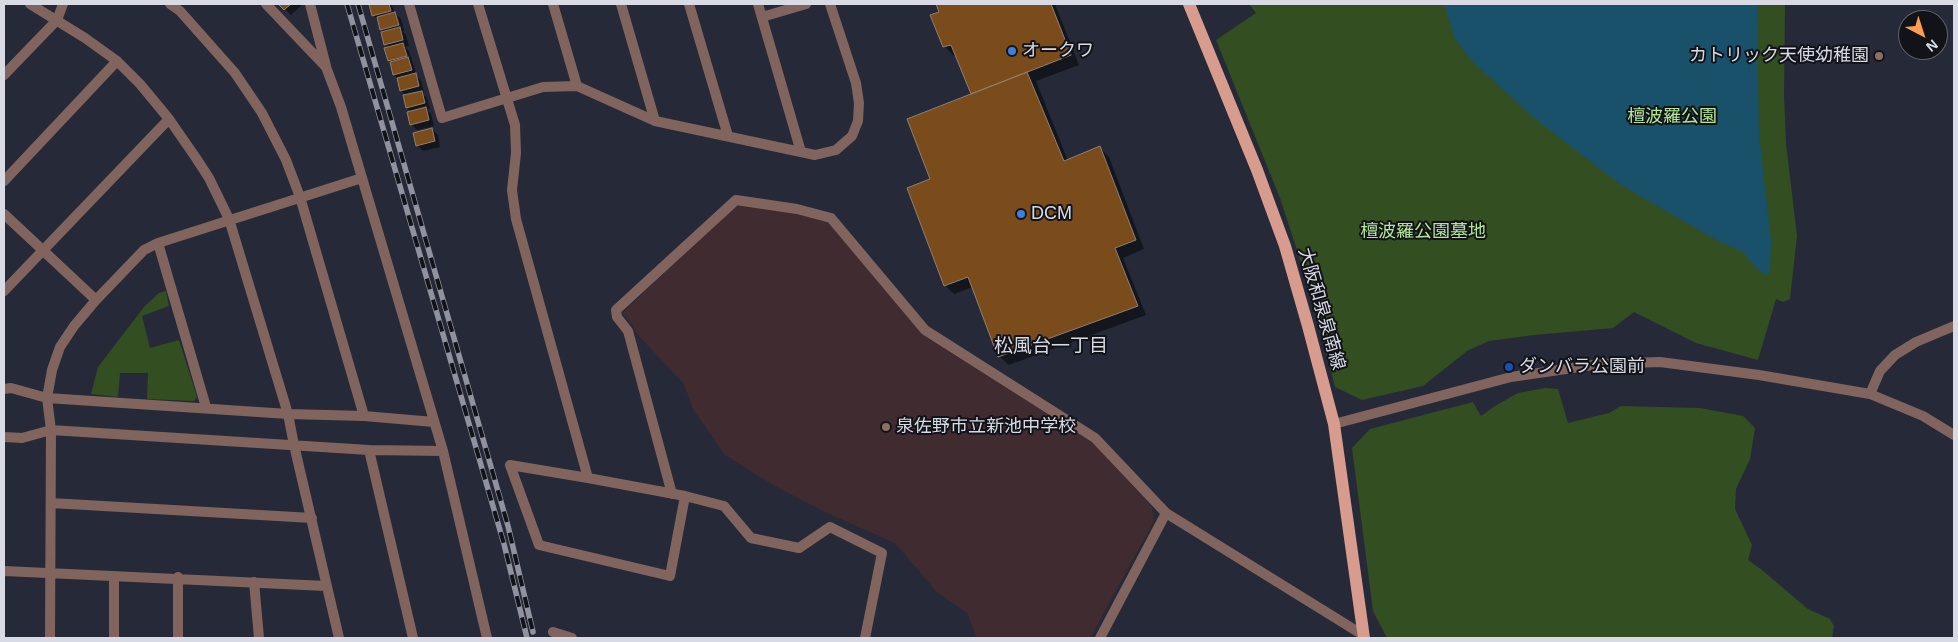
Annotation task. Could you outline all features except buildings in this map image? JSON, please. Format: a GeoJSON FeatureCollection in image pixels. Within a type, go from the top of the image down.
{"type":"FeatureCollection","features":[{"type":"Feature","properties":{"kind":"main road","name":"大阪和泉泉南線"},"geometry":{"type":"LineString","coordinates":[[1188,4],[1257,170],[1285,246],[1308,326],[1334,424],[1364,637]]}},
{"type":"Feature","properties":{"kind":"street"},"geometry":{"type":"LineString","coordinates":[[30,4],[117,61],[140,84],[169,119],[209,178],[229,220],[288,414],[339,638]]}},
{"type":"Feature","properties":{"kind":"street"},"geometry":{"type":"LineString","coordinates":[[4,75],[57,20],[63,4]]}},
{"type":"Feature","properties":{"kind":"street"},"geometry":{"type":"LineString","coordinates":[[170,4],[180,11],[235,73],[262,113],[286,160],[300,197],[364,416]]}},
{"type":"Feature","properties":{"kind":"street"},"geometry":{"type":"LineString","coordinates":[[266,4],[326,67]]}},
{"type":"Feature","properties":{"kind":"street"},"geometry":{"type":"LineString","coordinates":[[310,4],[326,67],[341,107],[443,452],[487,638]]}},
{"type":"Feature","properties":{"kind":"street"},"geometry":{"type":"LineString","coordinates":[[409,4],[442,118],[543,87],[577,86],[656,120],[815,155],[836,150],[852,136],[858,121],[859,103],[856,83],[830,4]]}},
{"type":"Feature","properties":{"kind":"street"},"geometry":{"type":"LineString","coordinates":[[478,4],[515,125],[516,153],[512,190],[516,219],[588,478]]}},
{"type":"Feature","properties":{"kind":"street"},"geometry":{"type":"LineString","coordinates":[[553,4],[577,86]]}},
{"type":"Feature","properties":{"kind":"street"},"geometry":{"type":"LineString","coordinates":[[621,4],[656,120]]}},
{"type":"Feature","properties":{"kind":"street"},"geometry":{"type":"LineString","coordinates":[[689,4],[728,136]]}},
{"type":"Feature","properties":{"kind":"street"},"geometry":{"type":"LineString","coordinates":[[758,4],[801,152]]}},
{"type":"Feature","properties":{"kind":"street"},"geometry":{"type":"LineString","coordinates":[[762,17],[806,4]]}},
{"type":"Feature","properties":{"kind":"street"},"geometry":{"type":"LineString","coordinates":[[4,181],[117,61]]}},
{"type":"Feature","properties":{"kind":"street"},"geometry":{"type":"LineString","coordinates":[[4,291],[169,119]]}},
{"type":"Feature","properties":{"kind":"street"},"geometry":{"type":"LineString","coordinates":[[50,638],[51,430],[47,398],[52,370],[60,347],[74,326],[144,250],[158,243],[362,178]]}},
{"type":"Feature","properties":{"kind":"street"},"geometry":{"type":"LineString","coordinates":[[672,494],[628,331],[617,318],[616,310],[736,200],[797,208],[831,218],[925,330],[1095,438],[1166,513],[1364,637]]}},
{"type":"Feature","properties":{"kind":"street"},"geometry":{"type":"LineString","coordinates":[[4,214],[96,300]]}},
{"type":"Feature","properties":{"kind":"street"},"geometry":{"type":"LineString","coordinates":[[158,243],[206,407]]}},
{"type":"Feature","properties":{"kind":"street"},"geometry":{"type":"LineString","coordinates":[[1870,394],[1880,371],[1895,355],[1916,342],[1954,326]]}},
{"type":"Feature","properties":{"kind":"street"},"geometry":{"type":"LineString","coordinates":[[1334,424],[1511,377],[1600,364],[1660,362],[1759,375],[1870,394],[1923,416],[1954,435]]}},
{"type":"Feature","properties":{"kind":"street"},"geometry":{"type":"LineString","coordinates":[[4,389],[11,388],[47,398],[206,407],[288,414],[364,416],[434,422]]}},
{"type":"Feature","properties":{"kind":"street"},"geometry":{"type":"LineString","coordinates":[[4,437],[22,438],[51,430],[369,450],[443,452]]}},
{"type":"Feature","properties":{"kind":"street"},"geometry":{"type":"LineString","coordinates":[[369,450],[413,638]]}},
{"type":"Feature","properties":{"kind":"street"},"geometry":{"type":"LineString","coordinates":[[685,496],[670,576],[539,545],[510,465],[685,496],[724,506],[751,538],[799,548],[830,527],[882,552],[866,638]]}},
{"type":"Feature","properties":{"kind":"street"},"geometry":{"type":"LineString","coordinates":[[51,503],[312,518]]}},
{"type":"Feature","properties":{"kind":"street"},"geometry":{"type":"LineString","coordinates":[[1100,638],[1166,513]]}},
{"type":"Feature","properties":{"kind":"street"},"geometry":{"type":"LineString","coordinates":[[4,571],[178,577],[326,586]]}},
{"type":"Feature","properties":{"kind":"street"},"geometry":{"type":"LineString","coordinates":[[114,576],[114,638]]}},
{"type":"Feature","properties":{"kind":"street"},"geometry":{"type":"LineString","coordinates":[[178,577],[178,638]]}},
{"type":"Feature","properties":{"kind":"street"},"geometry":{"type":"LineString","coordinates":[[254,582],[259,638]]}},
{"type":"Feature","properties":{"kind":"street"},"geometry":{"type":"LineString","coordinates":[[553,632],[572,638]]}},
{"type":"Feature","properties":{"kind":"shaded area","name":"泉佐野市立新池中学校"},"geometry":{"type":"Polygon","coordinates":[[[744,205],[798,213],[829,221],[922,334],[1096,445],[1152,507],[1154,521],[1090,638],[977,638],[967,613],[937,592],[895,543],[825,512],[773,485],[725,455],[693,409],[684,384],[636,333],[633,326],[622,313],[729,212],[737,206],[744,205]]]}},
{"type":"Feature","properties":{"kind":"green space","name":"檀波羅公園墓地"},"geometry":{"type":"Polygon","coordinates":[[[1249,4],[1785,4],[1784,95],[1786,143],[1797,236],[1790,299],[1783,302],[1776,299],[1758,360],[1696,343],[1634,312],[1613,328],[1489,341],[1467,351],[1423,386],[1362,400],[1335,387],[1315,305],[1280,198],[1216,40],[1256,13],[1249,4]]]}},
{"type":"Feature","properties":{"kind":"green space"},"geometry":{"type":"Polygon","coordinates":[[[166,291],[169,306],[142,316],[150,348],[179,340],[197,397],[194,401],[147,399],[148,373],[120,373],[118,397],[91,394],[98,367],[144,307],[159,293],[166,291]]]}},
{"type":"Feature","properties":{"kind":"green space"},"geometry":{"type":"Polygon","coordinates":[[[1545,388],[1558,389],[1568,423],[1609,413],[1621,406],[1700,408],[1743,416],[1755,428],[1750,459],[1736,489],[1735,509],[1752,545],[1748,560],[1808,609],[1830,619],[1834,626],[1832,638],[1387,638],[1373,611],[1352,448],[1370,429],[1473,402],[1481,416],[1518,393],[1545,388]]]}},
{"type":"Feature","properties":{"kind":"water","name":"檀波羅公園"},"geometry":{"type":"Polygon","coordinates":[[[1444,4],[1757,4],[1759,135],[1771,240],[1770,273],[1766,275],[1758,270],[1743,252],[1718,241],[1621,185],[1534,118],[1473,62],[1455,39],[1444,4]]]}},
{"type":"Feature","properties":{"kind":"railway"},"geometry":{"type":"LineString","coordinates":[[347,4],[504,544],[527,638]]}},
{"type":"Feature","properties":{"kind":"railway"},"geometry":{"type":"LineString","coordinates":[[358,4],[508,526],[533,632]]}},
{"type":"Feature","properties":{"kind":"place","name":"オークワ"},"geometry":{"type":"Point","coordinates":[1012,51]}},
{"type":"Feature","properties":{"kind":"place","name":"カトリック天使幼稚園"},"geometry":{"type":"Point","coordinates":[1879,56]}},
{"type":"Feature","properties":{"kind":"place","name":"DCM"},"geometry":{"type":"Point","coordinates":[1021,214]}},
{"type":"Feature","properties":{"kind":"place","name":"ダンバラ公園前"},"geometry":{"type":"Point","coordinates":[1509,367]}},
{"type":"Feature","properties":{"kind":"place","name":"泉佐野市立新池中学校"},"geometry":{"type":"Point","coordinates":[886,427]}},
{"type":"Feature","properties":{"kind":"district","name":"松風台一丁目"},"geometry":{"type":"Point","coordinates":[1051,347]}}]}
